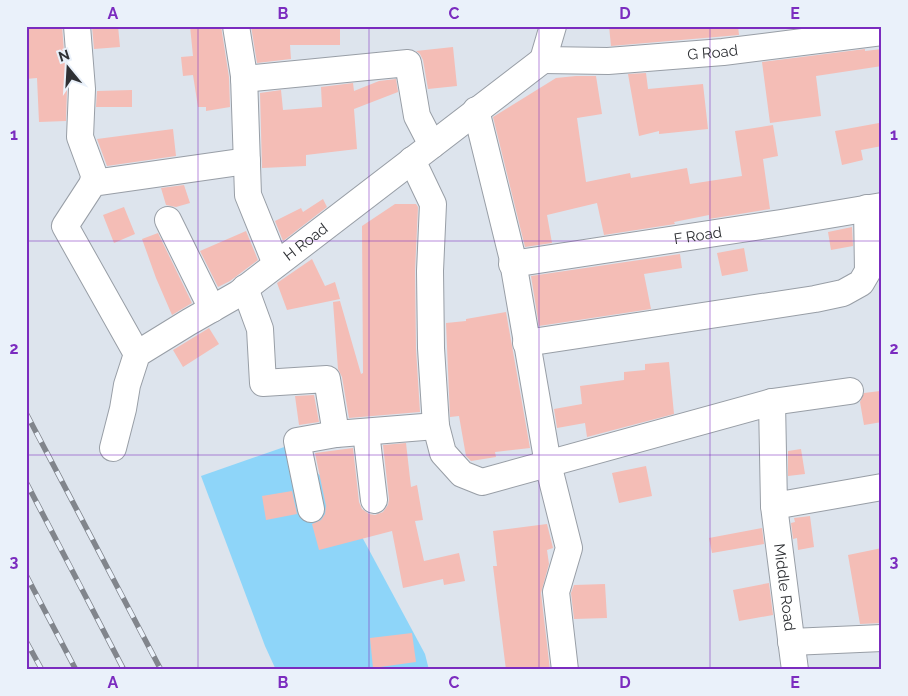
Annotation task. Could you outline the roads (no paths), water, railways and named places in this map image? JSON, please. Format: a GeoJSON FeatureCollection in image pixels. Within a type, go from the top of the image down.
{"type":"FeatureCollection","features":[{"type":"Feature","properties":{"kind":"street"},"geometry":{"type":"LineString","coordinates":[[77,26],[82,89],[80,137],[94,175],[93,183],[65,226],[138,354],[126,385],[123,409],[113,448]]}},
{"type":"Feature","properties":{"kind":"street"},"geometry":{"type":"LineString","coordinates":[[236,26],[244,79],[248,194],[276,264]]}},
{"type":"Feature","properties":{"kind":"street"},"geometry":{"type":"LineString","coordinates":[[543,60],[554,26]]}},
{"type":"Feature","properties":{"kind":"street","name":"G Road"},"geometry":{"type":"LineString","coordinates":[[543,60],[608,61],[723,52],[882,32]]}},
{"type":"Feature","properties":{"kind":"street","name":"H Road"},"geometry":{"type":"LineString","coordinates":[[138,354],[245,288],[543,60]]}},
{"type":"Feature","properties":{"kind":"street"},"geometry":{"type":"LineString","coordinates":[[244,79],[408,63],[422,153],[433,204],[430,280],[431,348],[436,426],[443,453],[462,474],[482,482],[772,402],[850,391]]}},
{"type":"Feature","properties":{"kind":"street"},"geometry":{"type":"LineString","coordinates":[[476,110],[512,256],[548,464],[569,548],[556,592],[565,670]]}},
{"type":"Feature","properties":{"kind":"street"},"geometry":{"type":"LineString","coordinates":[[93,183],[247,160]]}},
{"type":"Feature","properties":{"kind":"street"},"geometry":{"type":"LineString","coordinates":[[526,343],[815,299],[843,293],[861,283],[868,271],[875,207]]}},
{"type":"Feature","properties":{"kind":"street","name":"F Road"},"geometry":{"type":"LineString","coordinates":[[512,264],[875,207]]}},
{"type":"Feature","properties":{"kind":"street"},"geometry":{"type":"LineString","coordinates":[[168,220],[212,308]]}},
{"type":"Feature","properties":{"kind":"street"},"geometry":{"type":"LineString","coordinates":[[245,288],[260,329],[263,383],[327,379],[336,434]]}},
{"type":"Feature","properties":{"kind":"street","name":"Middle Road"},"geometry":{"type":"LineString","coordinates":[[772,402],[774,506],[795,670]]}},
{"type":"Feature","properties":{"kind":"street"},"geometry":{"type":"LineString","coordinates":[[311,509],[297,441],[336,434],[436,426]]}},
{"type":"Feature","properties":{"kind":"street"},"geometry":{"type":"LineString","coordinates":[[366,432],[374,500]]}},
{"type":"Feature","properties":{"kind":"street"},"geometry":{"type":"LineString","coordinates":[[774,506],[882,487]]}},
{"type":"Feature","properties":{"kind":"street"},"geometry":{"type":"LineString","coordinates":[[791,642],[882,638]]}},
{"type":"Feature","properties":{"kind":"water"},"geometry":{"type":"Polygon","coordinates":[[[290,445],[340,496],[425,654],[429,670],[276,670],[265,646],[201,476],[290,445]]]}},
{"type":"Feature","properties":{"kind":"railway"},"geometry":{"type":"LineString","coordinates":[[26,413],[161,670]]}},
{"type":"Feature","properties":{"kind":"railway"},"geometry":{"type":"LineString","coordinates":[[26,482],[124,670]]}},
{"type":"Feature","properties":{"kind":"railway"},"geometry":{"type":"LineString","coordinates":[[26,575],[76,670]]}},
{"type":"Feature","properties":{"kind":"railway"},"geometry":{"type":"LineString","coordinates":[[26,641],[42,670]]}}]}
